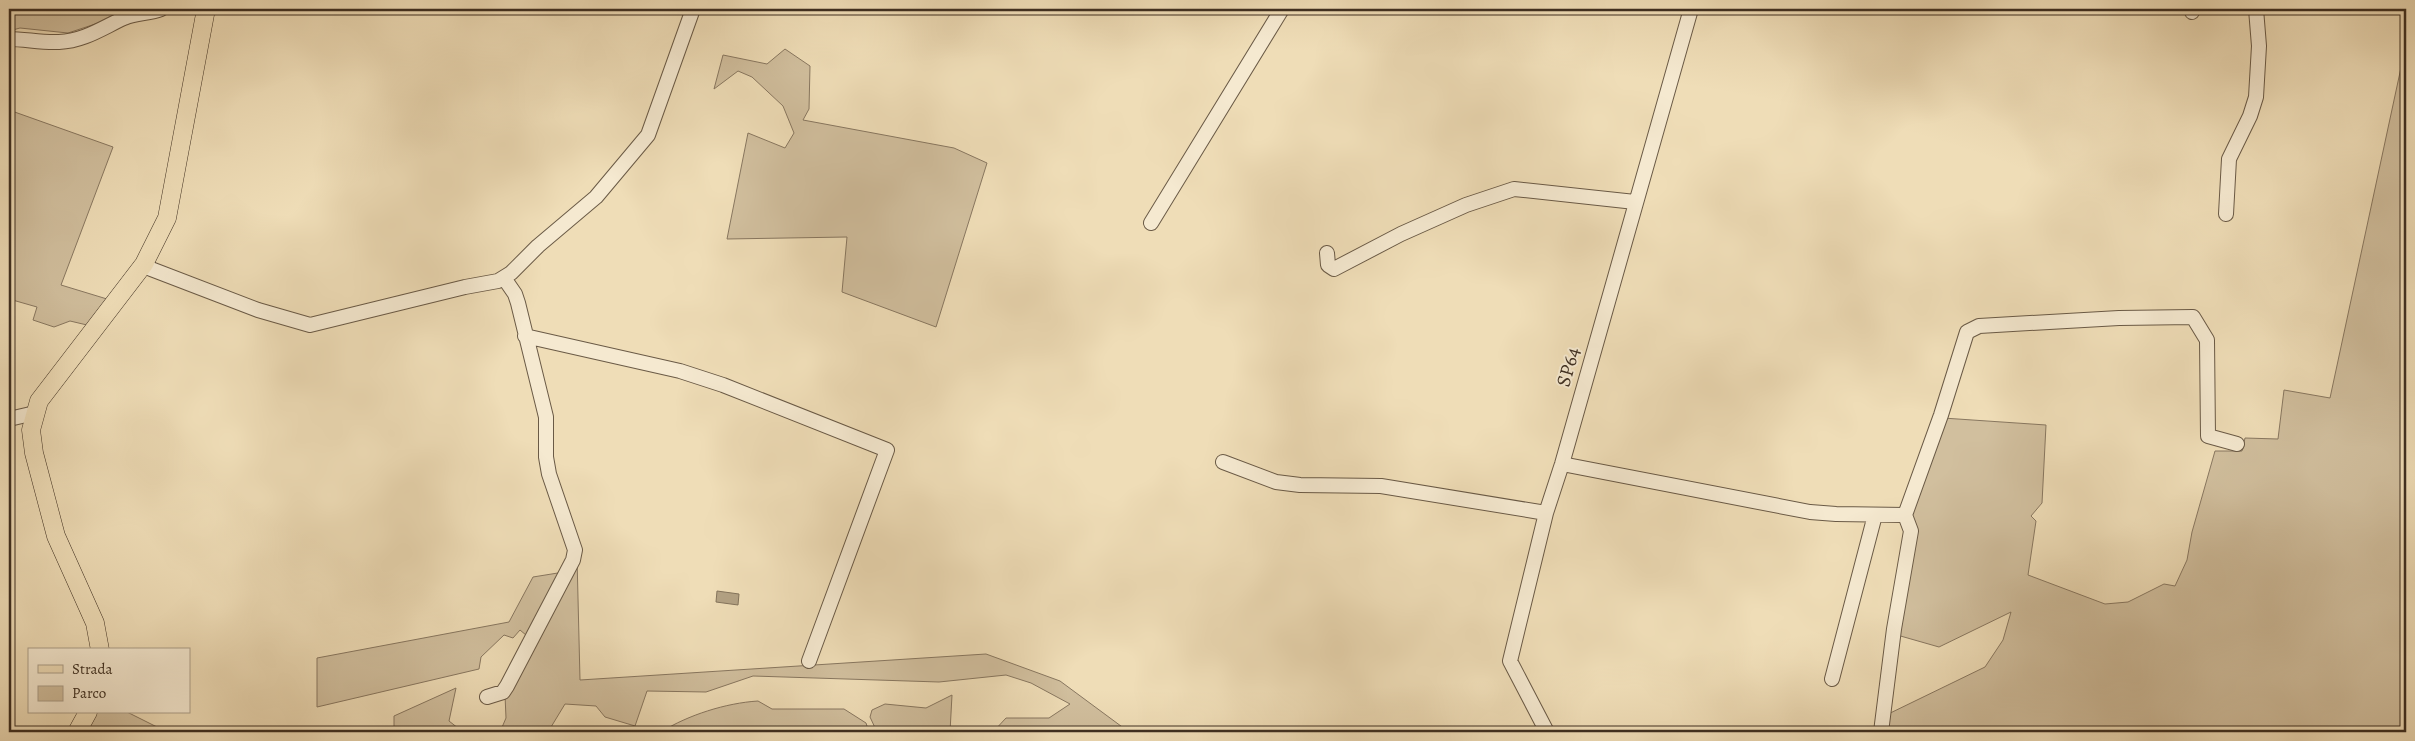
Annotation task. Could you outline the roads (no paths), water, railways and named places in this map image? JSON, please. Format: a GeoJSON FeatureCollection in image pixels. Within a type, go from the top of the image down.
{"type":"FeatureCollection","features":[{"type":"Feature","properties":{"kind":"main road"},"geometry":{"type":"LineString","coordinates":[[100,648],[95,623],[54,527],[34,453],[31,430],[39,400],[144,264],[166,218],[206,9]]}},
{"type":"Feature","properties":{"kind":"main road"},"geometry":{"type":"LineString","coordinates":[[77,732],[87,714]]}},
{"type":"Feature","properties":{"kind":"street"},"geometry":{"type":"LineString","coordinates":[[9,39],[59,42],[73,40],[84,37],[123,18],[152,13],[161,9]]}},
{"type":"Feature","properties":{"kind":"street"},"geometry":{"type":"LineString","coordinates":[[144,264],[151,269],[258,310],[310,325],[504,278],[538,246],[596,197],[648,135],[693,9]]}},
{"type":"Feature","properties":{"kind":"street"},"geometry":{"type":"LineString","coordinates":[[1151,223],[1282,9]]}},
{"type":"Feature","properties":{"kind":"street","name":"SP64"},"geometry":{"type":"LineString","coordinates":[[1547,732],[1510,661],[1546,513],[1562,464],[1635,202],[1692,9]]}},
{"type":"Feature","properties":{"kind":"street"},"geometry":{"type":"LineString","coordinates":[[2226,214],[2229,159],[2250,116],[2256,97],[2259,46],[2256,9]]}},
{"type":"Feature","properties":{"kind":"street"},"geometry":{"type":"LineString","coordinates":[[1327,253],[1328,265],[1334,269],[1401,234],[1466,205],[1514,189],[1635,202]]}},
{"type":"Feature","properties":{"kind":"street"},"geometry":{"type":"LineString","coordinates":[[487,697],[502,692],[507,686],[573,560],[575,550],[549,474],[546,457],[546,417],[515,294],[504,278]]}},
{"type":"Feature","properties":{"kind":"street"},"geometry":{"type":"LineString","coordinates":[[1881,732],[1894,629],[1911,531],[1905,515],[1941,415],[1964,335],[1974,327],[2119,318],[2193,317],[2207,340],[2208,436],[2237,444]]}},
{"type":"Feature","properties":{"kind":"street"},"geometry":{"type":"LineString","coordinates":[[525,336],[680,371],[723,385],[887,450],[809,661]]}},
{"type":"Feature","properties":{"kind":"street"},"geometry":{"type":"LineString","coordinates":[[9,419],[35,413]]}},
{"type":"Feature","properties":{"kind":"street"},"geometry":{"type":"LineString","coordinates":[[1223,462],[1276,482],[1381,486],[1546,513]]}},
{"type":"Feature","properties":{"kind":"street"},"geometry":{"type":"LineString","coordinates":[[1562,464],[1810,512],[1905,515]]}},
{"type":"Feature","properties":{"kind":"street"},"geometry":{"type":"LineString","coordinates":[[1832,680],[1875,515]]}}]}
